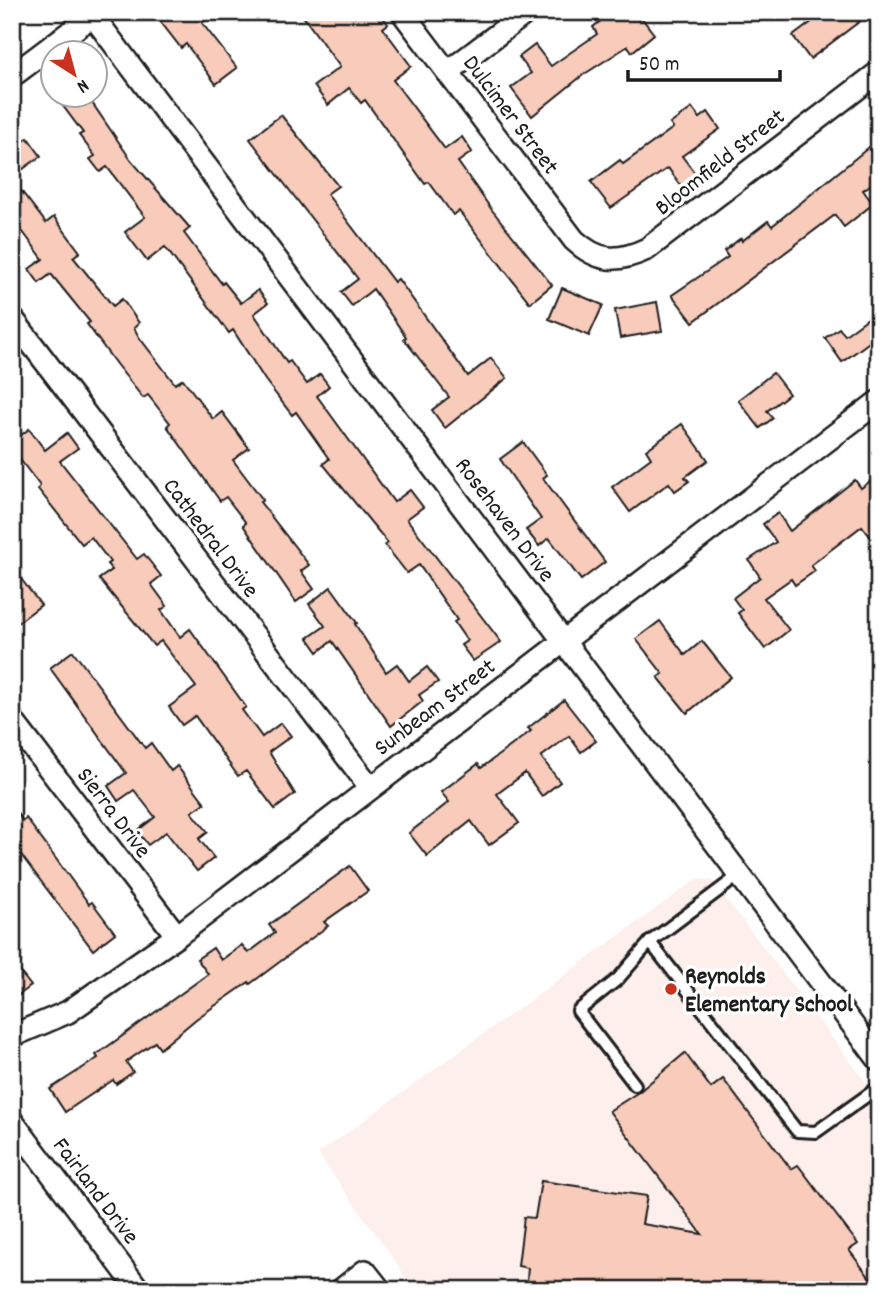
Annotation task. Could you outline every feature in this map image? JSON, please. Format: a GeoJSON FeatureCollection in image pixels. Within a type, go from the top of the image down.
{"type":"FeatureCollection","features":[{"type":"Feature","properties":{"kind":"street","name":"Dulcimer Street"},"geometry":{"type":"LineString","coordinates":[[402,12],[582,247]]}},
{"type":"Feature","properties":{"kind":"street"},"geometry":{"type":"LineString","coordinates":[[448,72],[527,12]]}},
{"type":"Feature","properties":{"kind":"street"},"geometry":{"type":"LineString","coordinates":[[12,76],[93,13]]}},
{"type":"Feature","properties":{"kind":"street","name":"Rosehaven Drive"},"geometry":{"type":"LineString","coordinates":[[93,13],[738,876],[879,1060]]}},
{"type":"Feature","properties":{"kind":"street","name":"Bloomfield Street"},"geometry":{"type":"LineString","coordinates":[[582,247],[589,253],[609,260],[629,258],[647,249],[879,72]]}},
{"type":"Feature","properties":{"kind":"street","name":"Cathedral Drive"},"geometry":{"type":"LineString","coordinates":[[12,318],[370,788]]}},
{"type":"Feature","properties":{"kind":"street","name":"Sunbeam Street"},"geometry":{"type":"LineString","coordinates":[[12,1037],[68,1012],[177,936],[879,401]]}},
{"type":"Feature","properties":{"kind":"street","name":"Sierra Drive"},"geometry":{"type":"LineString","coordinates":[[12,720],[177,936]]}},
{"type":"Feature","properties":{"kind":"street","name":"Fairland Drive"},"geometry":{"type":"LineString","coordinates":[[12,1121],[139,1290]]}},
{"type":"Feature","properties":{"kind":"street"},"geometry":{"type":"LineString","coordinates":[[341,1290],[365,1271],[380,1290]]}},
{"type":"Feature","properties":{"kind":"lane"},"geometry":{"type":"LineString","coordinates":[[635,1085],[578,1011],[618,979],[650,942],[738,876]]}},
{"type":"Feature","properties":{"kind":"lane"},"geometry":{"type":"LineString","coordinates":[[650,942],[791,1128],[816,1132],[879,1087]]}},
{"type":"Feature","properties":{"kind":"shaded area","name":"Reynolds Elementary School"},"geometry":{"type":"Polygon","coordinates":[[[697,879],[712,880],[879,1099],[879,1290],[412,1290],[394,1259],[318,1154],[697,879]]]}},
{"type":"Feature","properties":{"kind":"building"},"geometry":{"type":"Polygon","coordinates":[[[153,12],[216,12],[202,23],[237,68],[216,84],[186,44],[181,48],[153,12]]]}},
{"type":"Feature","properties":{"kind":"building"},"geometry":{"type":"Polygon","coordinates":[[[300,12],[379,12],[388,24],[383,28],[411,66],[393,80],[445,149],[462,137],[472,152],[458,162],[492,210],[552,285],[530,303],[459,211],[453,215],[429,182],[425,184],[365,100],[361,103],[349,88],[328,105],[314,86],[340,67],[300,12]]]}},
{"type":"Feature","properties":{"kind":"building"},"geometry":{"type":"Polygon","coordinates":[[[612,12],[637,12],[654,34],[632,52],[628,46],[583,75],[532,116],[511,88],[531,73],[519,57],[535,45],[551,66],[597,34],[593,27],[612,12]]]}},
{"type":"Feature","properties":{"kind":"building"},"geometry":{"type":"Polygon","coordinates":[[[825,12],[872,12],[810,59],[793,36],[825,12]]]}},
{"type":"Feature","properties":{"kind":"building"},"geometry":{"type":"Polygon","coordinates":[[[64,108],[96,108],[131,160],[190,228],[184,233],[222,284],[224,282],[241,303],[258,290],[268,303],[254,314],[287,363],[290,361],[307,384],[320,374],[329,386],[317,396],[394,502],[410,490],[423,507],[407,519],[501,642],[473,661],[461,645],[467,641],[454,622],[457,620],[419,565],[407,573],[385,545],[388,543],[323,464],[329,459],[296,412],[292,415],[265,380],[233,330],[229,333],[165,247],[147,261],[125,232],[145,217],[107,167],[100,172],[90,159],[95,156],[79,135],[83,133],[64,108]]]}},
{"type":"Feature","properties":{"kind":"building"},"geometry":{"type":"Polygon","coordinates":[[[692,108],[700,118],[708,112],[720,129],[682,156],[697,176],[682,187],[668,168],[611,208],[591,182],[620,160],[623,164],[673,128],[670,124],[692,108]]]}},
{"type":"Feature","properties":{"kind":"building"},"geometry":{"type":"Polygon","coordinates":[[[281,115],[338,186],[327,194],[394,282],[398,279],[468,376],[491,358],[507,378],[445,428],[432,410],[449,397],[404,339],[406,337],[373,289],[352,306],[341,292],[358,279],[250,139],[281,115]]]}},
{"type":"Feature","properties":{"kind":"building"},"geometry":{"type":"Polygon","coordinates":[[[28,138],[41,156],[12,177],[12,149],[28,138]]]}},
{"type":"Feature","properties":{"kind":"building"},"geometry":{"type":"Polygon","coordinates":[[[879,139],[879,179],[863,190],[873,204],[844,227],[835,215],[693,322],[672,295],[728,257],[724,251],[741,238],[742,241],[768,221],[772,226],[879,139]]]}},
{"type":"Feature","properties":{"kind":"building"},"geometry":{"type":"Polygon","coordinates":[[[12,179],[46,223],[54,217],[80,252],[73,257],[113,306],[122,299],[139,323],[134,328],[139,337],[175,384],[183,379],[213,419],[222,412],[249,448],[233,460],[263,500],[260,502],[309,565],[301,571],[314,589],[296,602],[243,525],[246,523],[226,497],[220,501],[167,426],[170,423],[148,395],[143,398],[116,364],[87,324],[90,322],[51,274],[39,283],[29,269],[43,259],[23,232],[20,234],[12,224],[12,179]]]}},
{"type":"Feature","properties":{"kind":"building"},"geometry":{"type":"Polygon","coordinates":[[[562,288],[603,305],[589,336],[549,319],[562,288]]]}},
{"type":"Feature","properties":{"kind":"building"},"geometry":{"type":"Polygon","coordinates":[[[657,302],[662,331],[620,338],[615,310],[657,302]]]}},
{"type":"Feature","properties":{"kind":"building"},"geometry":{"type":"Polygon","coordinates":[[[879,310],[879,335],[842,362],[825,338],[839,328],[845,335],[879,310]]]}},
{"type":"Feature","properties":{"kind":"building"},"geometry":{"type":"Polygon","coordinates":[[[773,373],[789,394],[767,411],[773,418],[760,428],[738,400],[773,373]]]}},
{"type":"Feature","properties":{"kind":"building"},"geometry":{"type":"Polygon","coordinates":[[[682,424],[708,460],[685,477],[689,481],[675,491],[669,483],[630,512],[612,487],[651,458],[646,450],[682,424]]]}},
{"type":"Feature","properties":{"kind":"building"},"geometry":{"type":"Polygon","coordinates":[[[29,429],[45,450],[67,433],[78,448],[60,461],[137,559],[144,554],[161,576],[151,584],[167,606],[161,610],[180,637],[190,629],[246,707],[242,710],[262,737],[281,723],[291,736],[269,752],[295,794],[275,809],[246,771],[238,776],[195,716],[182,725],[169,707],[196,687],[161,641],[154,646],[99,579],[112,570],[107,564],[110,562],[91,537],[82,544],[38,489],[40,486],[12,449],[12,442],[29,429]]]}},
{"type":"Feature","properties":{"kind":"building"},"geometry":{"type":"Polygon","coordinates":[[[523,442],[547,475],[543,478],[605,562],[581,580],[549,538],[539,546],[526,530],[541,519],[500,459],[523,442]]]}},
{"type":"Feature","properties":{"kind":"building"},"geometry":{"type":"Polygon","coordinates":[[[879,475],[879,548],[862,526],[811,565],[815,571],[795,585],[791,579],[764,598],[789,630],[765,649],[738,613],[742,610],[733,598],[760,577],[749,560],[776,542],[763,524],[778,513],[790,531],[855,480],[861,488],[879,475]]]}},
{"type":"Feature","properties":{"kind":"building"},"geometry":{"type":"Polygon","coordinates":[[[12,567],[41,605],[12,627],[12,567]]]}},
{"type":"Feature","properties":{"kind":"building"},"geometry":{"type":"Polygon","coordinates":[[[331,587],[357,623],[355,624],[386,672],[397,664],[409,681],[427,667],[438,682],[419,695],[423,701],[391,726],[332,641],[318,652],[308,638],[325,626],[309,604],[331,587]]]}},
{"type":"Feature","properties":{"kind":"building"},"geometry":{"type":"Polygon","coordinates":[[[660,621],[685,655],[702,641],[731,677],[687,713],[658,677],[663,674],[636,639],[660,621]]]}},
{"type":"Feature","properties":{"kind":"building"},"geometry":{"type":"Polygon","coordinates":[[[73,651],[145,748],[151,743],[171,771],[177,766],[205,803],[192,812],[208,832],[199,839],[214,858],[197,871],[166,832],[148,845],[137,831],[155,817],[134,790],[118,801],[108,786],[126,773],[50,668],[73,651]]]}},
{"type":"Feature","properties":{"kind":"building"},"geometry":{"type":"Polygon","coordinates":[[[564,700],[596,741],[581,752],[569,736],[541,757],[560,782],[542,796],[525,773],[497,794],[519,823],[489,845],[471,821],[427,856],[409,833],[449,802],[441,792],[478,764],[481,768],[531,731],[528,728],[564,700]]]}},
{"type":"Feature","properties":{"kind":"building"},"geometry":{"type":"Polygon","coordinates":[[[12,806],[23,821],[26,818],[89,904],[92,902],[115,933],[93,950],[12,843],[12,806]]]}},
{"type":"Feature","properties":{"kind":"building"},"geometry":{"type":"Polygon","coordinates":[[[350,866],[368,891],[324,922],[328,926],[250,984],[249,982],[196,1019],[160,1049],[155,1042],[126,1062],[133,1072],[116,1084],[113,1080],[65,1112],[50,1089],[98,1058],[96,1055],[208,974],[197,959],[213,948],[221,960],[242,945],[248,953],[275,933],[269,925],[350,866]]]}},
{"type":"Feature","properties":{"kind":"building"},"geometry":{"type":"Polygon","coordinates":[[[12,962],[31,986],[12,1000],[12,962]]]}},
{"type":"Feature","properties":{"kind":"building","name":"Reynolds Elementary School"},"geometry":{"type":"Polygon","coordinates":[[[685,1053],[711,1088],[723,1079],[791,1169],[798,1165],[858,1244],[849,1250],[879,1290],[526,1290],[528,1268],[518,1266],[524,1217],[535,1218],[541,1181],[647,1196],[642,1224],[702,1234],[609,1111],[640,1091],[685,1053]]]}},
{"type":"Feature","properties":{"kind":"place","name":"Reynolds Elementary School"},"geometry":{"type":"Point","coordinates":[671,989]}}]}
